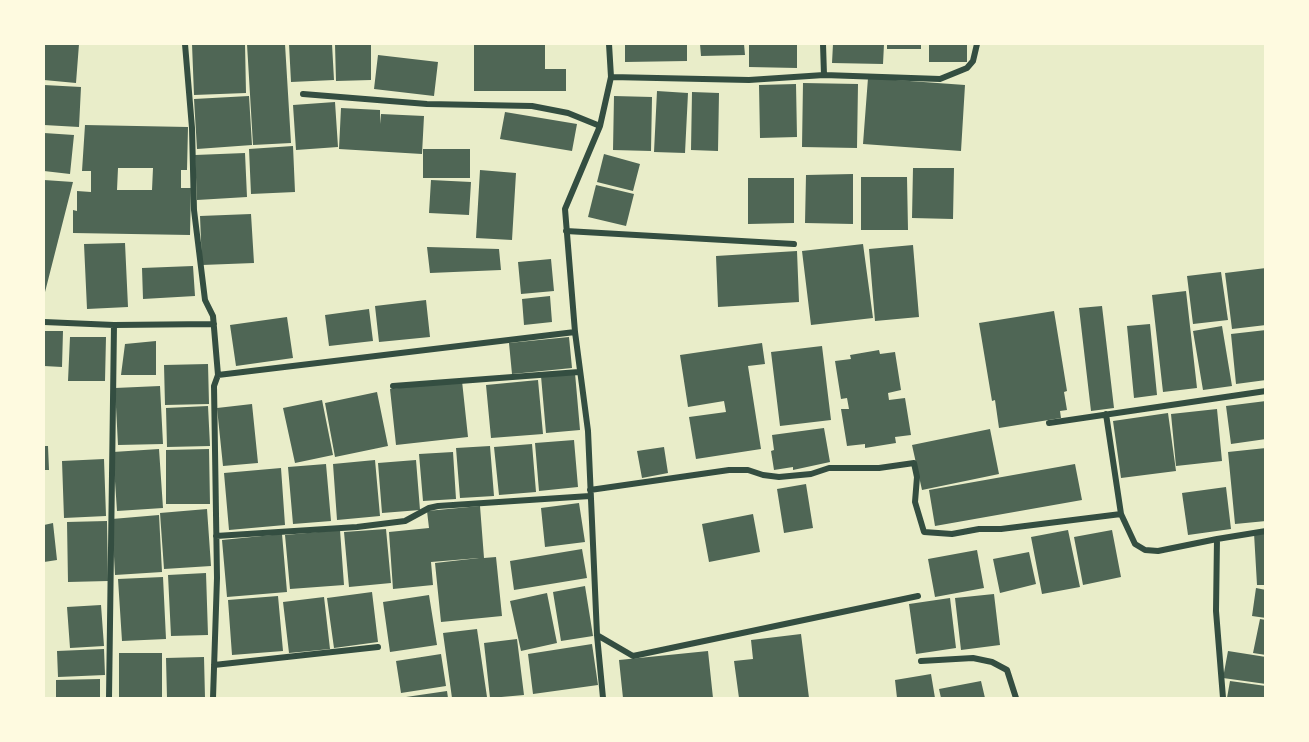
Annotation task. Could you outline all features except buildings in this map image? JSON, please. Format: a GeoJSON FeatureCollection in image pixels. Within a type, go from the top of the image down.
{"type":"FeatureCollection","features":[{"type":"Feature","properties":{"kind":"street"},"geometry":{"type":"LineString","coordinates":[[185,44],[192,128],[194,210],[205,300],[213,316],[218,375],[214,386],[216,536],[213,699]]}},
{"type":"Feature","properties":{"kind":"street"},"geometry":{"type":"LineString","coordinates":[[603,699],[597,635],[588,431],[575,332],[566,209],[600,126],[611,76],[609,44]]}},
{"type":"Feature","properties":{"kind":"street"},"geometry":{"type":"LineString","coordinates":[[823,44],[824,75]]}},
{"type":"Feature","properties":{"kind":"street"},"geometry":{"type":"LineString","coordinates":[[611,76],[748,80],[824,75],[940,79],[967,68],[973,61],[977,44]]}},
{"type":"Feature","properties":{"kind":"street"},"geometry":{"type":"LineString","coordinates":[[303,94],[427,104],[532,106],[568,113],[600,126]]}},
{"type":"Feature","properties":{"kind":"street"},"geometry":{"type":"LineString","coordinates":[[566,231],[794,244]]}},
{"type":"Feature","properties":{"kind":"street"},"geometry":{"type":"LineString","coordinates":[[44,322],[114,325],[214,324]]}},
{"type":"Feature","properties":{"kind":"street"},"geometry":{"type":"LineString","coordinates":[[109,699],[114,325]]}},
{"type":"Feature","properties":{"kind":"street"},"geometry":{"type":"LineString","coordinates":[[218,375],[575,332]]}},
{"type":"Feature","properties":{"kind":"street"},"geometry":{"type":"LineString","coordinates":[[393,386],[579,372]]}},
{"type":"Feature","properties":{"kind":"street"},"geometry":{"type":"LineString","coordinates":[[1049,423],[1266,391]]}},
{"type":"Feature","properties":{"kind":"street"},"geometry":{"type":"LineString","coordinates":[[1106,414],[1121,514],[1135,544],[1145,550],[1158,551],[1266,531]]}},
{"type":"Feature","properties":{"kind":"street"},"geometry":{"type":"LineString","coordinates":[[216,536],[357,527],[405,521],[429,508],[438,506],[590,493],[729,470],[748,470],[779,477],[811,474],[829,468],[879,468],[914,463],[917,477],[915,502],[924,532],[952,534],[1121,514]]}},
{"type":"Feature","properties":{"kind":"street"},"geometry":{"type":"LineString","coordinates":[[1217,539],[1216,611],[1223,699]]}},
{"type":"Feature","properties":{"kind":"street"},"geometry":{"type":"LineString","coordinates":[[597,635],[633,656],[918,596]]}},
{"type":"Feature","properties":{"kind":"street"},"geometry":{"type":"LineString","coordinates":[[214,665],[378,647]]}},
{"type":"Feature","properties":{"kind":"street"},"geometry":{"type":"LineString","coordinates":[[921,661],[973,658],[992,662],[1007,670],[1016,699]]}}]}
